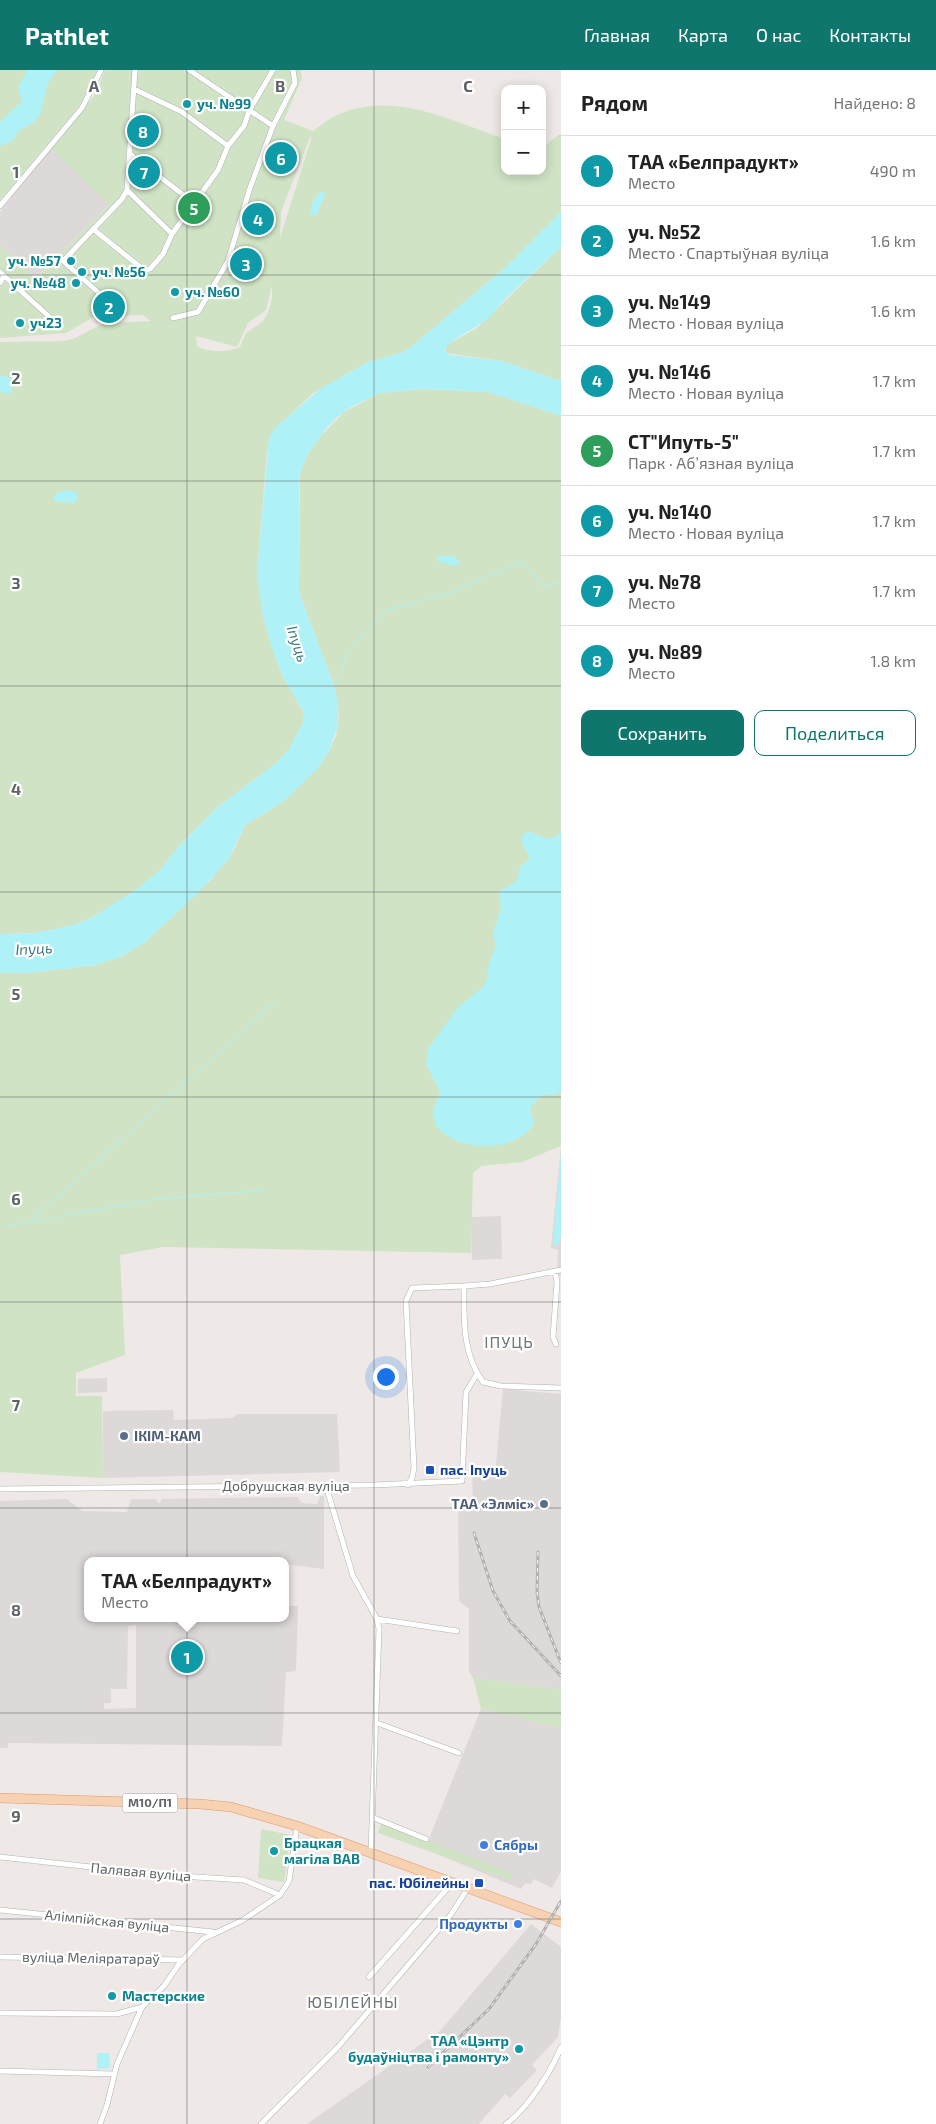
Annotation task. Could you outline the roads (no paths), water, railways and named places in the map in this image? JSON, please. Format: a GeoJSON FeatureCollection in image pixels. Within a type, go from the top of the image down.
{"type":"FeatureCollection","features":[{"type":"Feature","properties":{"kind":"main road","name":"М10/П1"},"geometry":{"type":"LineString","coordinates":[[0,1798],[200,1804],[231,1807],[297,1826],[371,1851],[561,1922]]}},
{"type":"Feature","properties":{"kind":"street"},"geometry":{"type":"LineString","coordinates":[[0,206],[82,108],[101,70]]}},
{"type":"Feature","properties":{"kind":"street"},"geometry":{"type":"LineString","coordinates":[[109,302],[63,261],[122,199],[127,190],[135,70]]}},
{"type":"Feature","properties":{"kind":"street"},"geometry":{"type":"LineString","coordinates":[[189,70],[249,112],[273,126]]}},
{"type":"Feature","properties":{"kind":"street"},"geometry":{"type":"LineString","coordinates":[[93,229],[144,270],[150,269],[163,254],[172,234],[218,170],[228,146],[244,126],[249,112],[273,70]]}},
{"type":"Feature","properties":{"kind":"street"},"geometry":{"type":"LineString","coordinates":[[173,318],[198,312],[228,261],[250,188],[273,126],[295,83],[293,70]]}},
{"type":"Feature","properties":{"kind":"street"},"geometry":{"type":"LineString","coordinates":[[134,89],[182,112],[228,146]]}},
{"type":"Feature","properties":{"kind":"street"},"geometry":{"type":"LineString","coordinates":[[130,154],[194,203]]}},
{"type":"Feature","properties":{"kind":"street"},"geometry":{"type":"LineString","coordinates":[[127,190],[172,234]]}},
{"type":"Feature","properties":{"kind":"street"},"geometry":{"type":"LineString","coordinates":[[0,283],[2,274],[54,321]]}},
{"type":"Feature","properties":{"kind":"street"},"geometry":{"type":"LineString","coordinates":[[408,1484],[412,1478],[414,1468],[406,1301],[408,1292],[412,1288],[490,1284],[558,1270],[553,1337],[556,1344]]}},
{"type":"Feature","properties":{"kind":"street"},"geometry":{"type":"LineString","coordinates":[[464,1286],[465,1340],[477,1374],[483,1382],[494,1386],[561,1388]]}},
{"type":"Feature","properties":{"kind":"street","name":"Добрушская вуліца"},"geometry":{"type":"LineString","coordinates":[[0,1488],[326,1486],[462,1481],[466,1392],[477,1374]]}},
{"type":"Feature","properties":{"kind":"street"},"geometry":{"type":"LineString","coordinates":[[326,1486],[353,1576],[377,1619],[377,1723],[371,1851]]}},
{"type":"Feature","properties":{"kind":"street"},"geometry":{"type":"LineString","coordinates":[[377,1619],[457,1631]]}},
{"type":"Feature","properties":{"kind":"street"},"geometry":{"type":"LineString","coordinates":[[377,1723],[460,1753]]}},
{"type":"Feature","properties":{"kind":"street"},"geometry":{"type":"LineString","coordinates":[[374,1818],[426,1839]]}},
{"type":"Feature","properties":{"kind":"street"},"geometry":{"type":"LineString","coordinates":[[100,2124],[107,2105],[114,2074],[142,2007],[164,1986],[195,1946],[214,1932],[243,1920],[280,1895],[289,1881],[297,1826]]}},
{"type":"Feature","properties":{"kind":"street","name":"Палявая вуліца"},"geometry":{"type":"LineString","coordinates":[[0,1857],[164,1875],[244,1880],[280,1895]]}},
{"type":"Feature","properties":{"kind":"street"},"geometry":{"type":"LineString","coordinates":[[368,1978],[453,1882]]}},
{"type":"Feature","properties":{"kind":"street"},"geometry":{"type":"LineString","coordinates":[[261,2124],[344,2040],[450,1916],[468,1887]]}},
{"type":"Feature","properties":{"kind":"street","name":"Алімпійская вуліца"},"geometry":{"type":"LineString","coordinates":[[0,1910],[214,1932]]}},
{"type":"Feature","properties":{"kind":"street","name":"вуліца Меліяратараў"},"geometry":{"type":"LineString","coordinates":[[0,1957],[183,1960]]}},
{"type":"Feature","properties":{"kind":"street"},"geometry":{"type":"LineString","coordinates":[[0,2013],[117,2014],[142,2007]]}},
{"type":"Feature","properties":{"kind":"street"},"geometry":{"type":"LineString","coordinates":[[506,2124],[513,2119],[541,2083],[561,2047]]}},
{"type":"Feature","properties":{"kind":"street"},"geometry":{"type":"LineString","coordinates":[[0,2071],[114,2074]]}},
{"type":"Feature","properties":{"kind":"water"},"geometry":{"type":"Polygon","coordinates":[[[28,70],[57,70],[47,85],[40,115],[34,122],[19,131],[12,141],[0,146],[0,122],[22,101],[18,87],[28,70]]]}},
{"type":"Feature","properties":{"kind":"water"},"geometry":{"type":"Polygon","coordinates":[[[320,192],[325,194],[317,214],[312,216],[310,212],[313,201],[320,192]]]}},
{"type":"Feature","properties":{"kind":"water","name":"Іпуць"},"geometry":{"type":"Polygon","coordinates":[[[561,212],[561,247],[506,298],[488,319],[451,342],[444,351],[450,355],[502,361],[561,381],[561,416],[488,392],[423,389],[380,393],[351,407],[336,418],[308,454],[300,473],[299,487],[299,592],[333,683],[338,702],[338,726],[328,753],[317,769],[284,801],[245,825],[228,860],[199,892],[144,943],[120,957],[96,965],[29,973],[0,973],[0,934],[36,933],[74,925],[93,917],[137,889],[161,869],[179,846],[218,807],[276,763],[289,749],[303,722],[304,712],[284,679],[273,651],[263,617],[257,574],[269,438],[275,428],[320,389],[368,362],[401,353],[411,347],[506,267],[561,212]]]}},
{"type":"Feature","properties":{"kind":"water"},"geometry":{"type":"Polygon","coordinates":[[[3,375],[11,379],[12,392],[8,394],[0,391],[0,377],[3,375]]]}},
{"type":"Feature","properties":{"kind":"water"},"geometry":{"type":"Polygon","coordinates":[[[67,490],[77,492],[78,498],[74,503],[58,502],[53,499],[57,493],[67,490]]]}},
{"type":"Feature","properties":{"kind":"water"},"geometry":{"type":"Polygon","coordinates":[[[440,556],[454,556],[461,563],[454,566],[436,560],[440,556]]]}},
{"type":"Feature","properties":{"kind":"water"},"geometry":{"type":"Polygon","coordinates":[[[529,831],[545,838],[553,838],[561,832],[561,1092],[554,1095],[542,1095],[532,1105],[530,1111],[534,1120],[533,1126],[524,1135],[498,1145],[483,1146],[469,1144],[455,1140],[435,1124],[433,1110],[440,1091],[426,1064],[428,1049],[458,1007],[483,987],[487,978],[489,962],[496,947],[493,934],[501,908],[499,891],[517,881],[520,867],[529,859],[522,837],[529,831]]]}},
{"type":"Feature","properties":{"kind":"water"},"geometry":{"type":"Polygon","coordinates":[[[561,1152],[561,1236],[557,1247],[553,1243],[561,1152]]]}},
{"type":"Feature","properties":{"kind":"water"},"geometry":{"type":"Polygon","coordinates":[[[97,2053],[109,2053],[110,2068],[97,2069],[97,2053]]]}},
{"type":"Feature","properties":{"kind":"waterway"},"geometry":{"type":"LineString","coordinates":[[335,688],[343,669],[346,653],[385,611],[451,592],[521,561],[544,587],[561,581]]}},
{"type":"Feature","properties":{"kind":"waterway"},"geometry":{"type":"LineString","coordinates":[[32,1220],[275,1002]]}},
{"type":"Feature","properties":{"kind":"waterway"},"geometry":{"type":"LineString","coordinates":[[7,1226],[157,1199],[266,1190]]}},
{"type":"Feature","properties":{"kind":"railway"},"geometry":{"type":"LineString","coordinates":[[474,1533],[493,1591],[510,1621],[561,1676]]}},
{"type":"Feature","properties":{"kind":"railway"},"geometry":{"type":"LineString","coordinates":[[538,1552],[537,1592],[539,1607],[561,1663]]}},
{"type":"Feature","properties":{"kind":"railway"},"geometry":{"type":"LineString","coordinates":[[428,2067],[489,2009],[536,1944],[561,1901]]}},
{"type":"Feature","properties":{"kind":"place","name":"уч. №99"},"geometry":{"type":"Point","coordinates":[187,104]}},
{"type":"Feature","properties":{"kind":"place","name":"уч. №89"},"geometry":{"type":"Point","coordinates":[143,131]}},
{"type":"Feature","properties":{"kind":"place","name":"уч. №140"},"geometry":{"type":"Point","coordinates":[281,158]}},
{"type":"Feature","properties":{"kind":"place","name":"уч. №78"},"geometry":{"type":"Point","coordinates":[144,172]}},
{"type":"Feature","properties":{"kind":"place","name":"СТ\"Ипуть-5\""},"geometry":{"type":"Point","coordinates":[194,208]}},
{"type":"Feature","properties":{"kind":"place","name":"уч. №146"},"geometry":{"type":"Point","coordinates":[258,219]}},
{"type":"Feature","properties":{"kind":"place","name":"уч. №57"},"geometry":{"type":"Point","coordinates":[71,261]}},
{"type":"Feature","properties":{"kind":"place","name":"уч. №149"},"geometry":{"type":"Point","coordinates":[246,264]}},
{"type":"Feature","properties":{"kind":"place","name":"уч. №56"},"geometry":{"type":"Point","coordinates":[82,272]}},
{"type":"Feature","properties":{"kind":"place","name":"уч. №48"},"geometry":{"type":"Point","coordinates":[76,283]}},
{"type":"Feature","properties":{"kind":"place","name":"уч. №60"},"geometry":{"type":"Point","coordinates":[175,292]}},
{"type":"Feature","properties":{"kind":"place","name":"уч. №52"},"geometry":{"type":"Point","coordinates":[109,307]}},
{"type":"Feature","properties":{"kind":"place","name":"уч23"},"geometry":{"type":"Point","coordinates":[20,323]}},
{"type":"Feature","properties":{"kind":"place","name":"ІКІМ-КАМ"},"geometry":{"type":"Point","coordinates":[124,1436]}},
{"type":"Feature","properties":{"kind":"place","name":"пас. Іпуць"},"geometry":{"type":"Point","coordinates":[430,1470]}},
{"type":"Feature","properties":{"kind":"place","name":"ТАА «Элміс»"},"geometry":{"type":"Point","coordinates":[544,1504]}},
{"type":"Feature","properties":{"kind":"place","name":"ТАА «Белпрадукт»"},"geometry":{"type":"Point","coordinates":[187,1657]}},
{"type":"Feature","properties":{"kind":"place","name":"Сябры"},"geometry":{"type":"Point","coordinates":[484,1845]}},
{"type":"Feature","properties":{"kind":"place","name":"Брацкая магіла ВАВ"},"geometry":{"type":"Point","coordinates":[274,1851]}},
{"type":"Feature","properties":{"kind":"place","name":"пас. Юбілейны"},"geometry":{"type":"Point","coordinates":[479,1883]}},
{"type":"Feature","properties":{"kind":"place","name":"Продукты"},"geometry":{"type":"Point","coordinates":[518,1924]}},
{"type":"Feature","properties":{"kind":"place","name":"Мастерские"},"geometry":{"type":"Point","coordinates":[112,1996]}},
{"type":"Feature","properties":{"kind":"place","name":"ТАА «Цэнтр будаўніцтва і рамонту»"},"geometry":{"type":"Point","coordinates":[519,2049]}},
{"type":"Feature","properties":{"kind":"district","name":"ІПУЦЬ"},"geometry":{"type":"Point","coordinates":[509,1342]}},
{"type":"Feature","properties":{"kind":"district","name":"ЮБІЛЕЙНЫ"},"geometry":{"type":"Point","coordinates":[353,2002]}}]}
